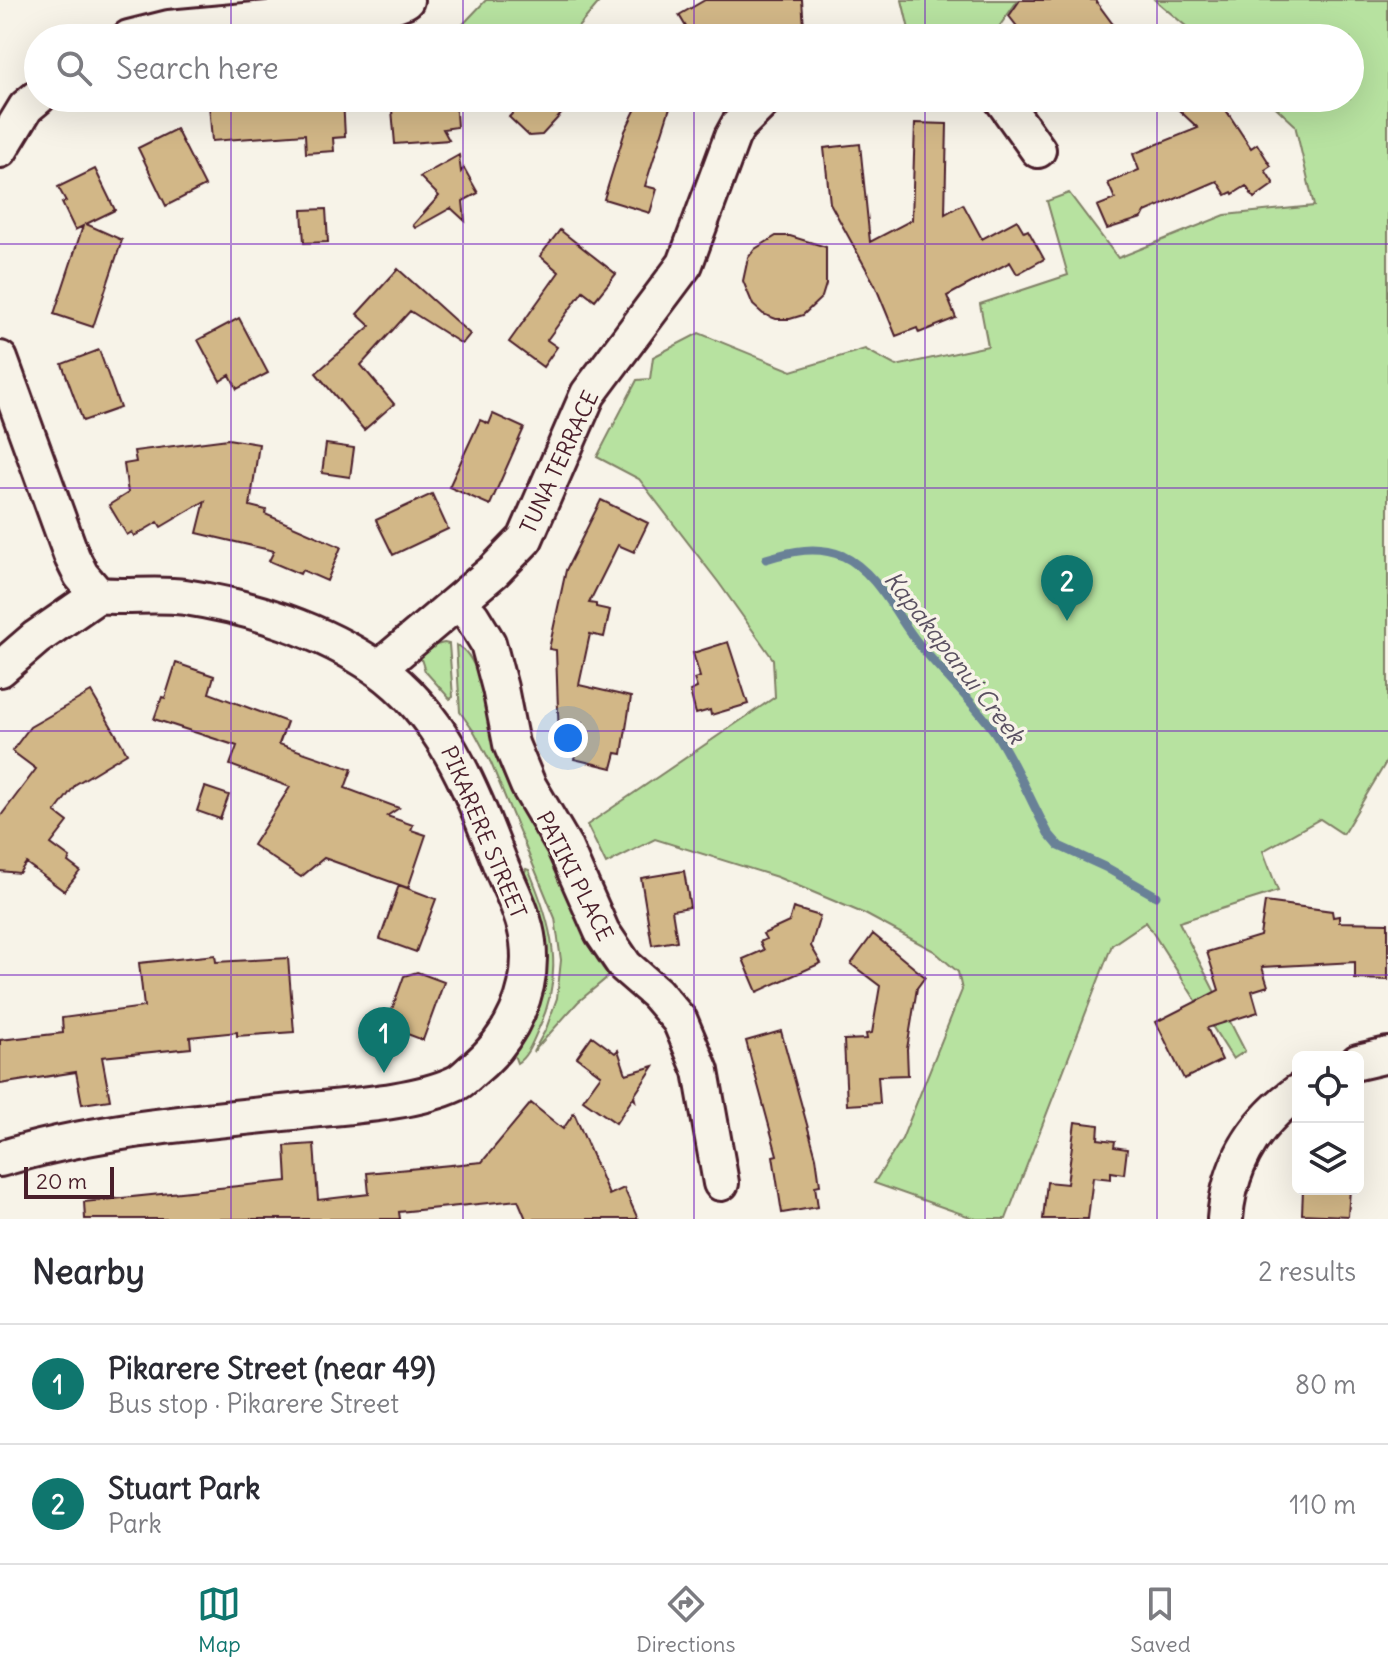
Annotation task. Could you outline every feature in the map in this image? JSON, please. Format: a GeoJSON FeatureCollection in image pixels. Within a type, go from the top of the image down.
{"type":"FeatureCollection","features":[{"type":"Feature","properties":{"kind":"street"},"geometry":{"type":"LineString","coordinates":[[212,24],[385,8],[406,0]]}},
{"type":"Feature","properties":{"kind":"street"},"geometry":{"type":"LineString","coordinates":[[0,150],[24,110]]}},
{"type":"Feature","properties":{"kind":"street","name":"TUNA TERRACE"},"geometry":{"type":"LineString","coordinates":[[378,669],[510,557],[525,539],[588,394],[685,264],[732,137],[752,112]]}},
{"type":"Feature","properties":{"kind":"street"},"geometry":{"type":"LineString","coordinates":[[1011,112],[1038,150]]}},
{"type":"Feature","properties":{"kind":"street"},"geometry":{"type":"LineString","coordinates":[[0,359],[72,557],[81,575],[98,595],[36,638],[0,669]]}},
{"type":"Feature","properties":{"kind":"street","name":"PIKARERE STREET"},"geometry":{"type":"LineString","coordinates":[[0,1159],[94,1135],[388,1101],[429,1092],[457,1083],[493,1054],[515,1019],[524,995],[528,941],[519,909],[483,820],[444,738],[421,708],[378,669],[335,643],[258,613],[184,597],[98,595]]}},
{"type":"Feature","properties":{"kind":"street","name":"PATIKI PLACE"},"geometry":{"type":"LineString","coordinates":[[459,602],[488,643],[511,744],[528,785],[564,846],[602,932],[625,966],[656,993],[680,1021],[701,1071],[721,1183]]}},
{"type":"Feature","properties":{"kind":"street"},"geometry":{"type":"LineString","coordinates":[[1364,1061],[1388,1055]]}},
{"type":"Feature","properties":{"kind":"street"},"geometry":{"type":"LineString","coordinates":[[1225,1219],[1227,1197],[1239,1158],[1275,1109],[1292,1096]]}},
{"type":"Feature","properties":{"kind":"green space"},"geometry":{"type":"Polygon","coordinates":[[[486,0],[601,0],[581,24],[463,24],[486,0]]]}},
{"type":"Feature","properties":{"kind":"green space"},"geometry":{"type":"Polygon","coordinates":[[[902,0],[1018,0],[1001,24],[908,24],[902,0]]]}},
{"type":"Feature","properties":{"kind":"green space"},"geometry":{"type":"Polygon","coordinates":[[[1155,0],[1388,0],[1388,759],[1343,834],[1320,819],[1263,851],[1278,891],[1179,922],[1245,1051],[1233,1059],[1146,922],[1112,945],[1006,1219],[976,1219],[874,1183],[902,1139],[962,990],[958,972],[934,951],[865,914],[777,877],[655,839],[606,864],[587,825],[775,697],[773,659],[719,583],[639,479],[597,457],[637,380],[650,379],[653,357],[699,333],[792,371],[865,349],[896,366],[988,346],[980,304],[1068,275],[1047,201],[1069,193],[1118,258],[1225,215],[1314,206],[1295,125],[1281,112],[1364,112],[1364,24],[1183,24],[1155,0]]]}},
{"type":"Feature","properties":{"kind":"green space"},"geometry":{"type":"Polygon","coordinates":[[[444,643],[449,644],[453,697],[450,699],[425,671],[420,656],[444,643]]]}},
{"type":"Feature","properties":{"kind":"green space"},"geometry":{"type":"Polygon","coordinates":[[[456,645],[466,652],[481,682],[503,774],[549,855],[590,948],[609,976],[578,1002],[533,1052],[546,1029],[557,998],[561,960],[555,918],[491,763],[460,712],[456,645]]]}},
{"type":"Feature","properties":{"kind":"green space"},"geometry":{"type":"Polygon","coordinates":[[[526,869],[544,911],[553,970],[546,1010],[529,1049],[517,1063],[514,1055],[524,1040],[538,1002],[522,879],[526,869]]]}},
{"type":"Feature","properties":{"kind":"building"},"geometry":{"type":"Polygon","coordinates":[[[705,0],[802,0],[804,24],[684,24],[679,15],[705,0]]]}},
{"type":"Feature","properties":{"kind":"building"},"geometry":{"type":"Polygon","coordinates":[[[1020,0],[1095,0],[1113,24],[1015,24],[1009,16],[1020,0]]]}},
{"type":"Feature","properties":{"kind":"building"},"geometry":{"type":"Polygon","coordinates":[[[210,112],[344,112],[345,137],[333,138],[334,151],[306,153],[305,134],[212,141],[210,112]]]}},
{"type":"Feature","properties":{"kind":"building"},"geometry":{"type":"Polygon","coordinates":[[[392,112],[456,112],[457,127],[443,129],[449,140],[395,144],[392,112]]]}},
{"type":"Feature","properties":{"kind":"building"},"geometry":{"type":"Polygon","coordinates":[[[514,112],[563,112],[542,135],[529,136],[509,117],[514,112]]]}},
{"type":"Feature","properties":{"kind":"building"},"geometry":{"type":"Polygon","coordinates":[[[634,112],[669,112],[645,186],[657,189],[650,213],[604,199],[625,131],[634,112]]]}},
{"type":"Feature","properties":{"kind":"building"},"geometry":{"type":"Polygon","coordinates":[[[1181,112],[1227,112],[1251,148],[1257,144],[1271,166],[1265,170],[1274,184],[1254,198],[1246,186],[1226,195],[1217,181],[1145,212],[1142,218],[1107,229],[1097,206],[1115,199],[1108,183],[1139,170],[1133,154],[1198,128],[1181,112]]]}},
{"type":"Feature","properties":{"kind":"building"},"geometry":{"type":"Polygon","coordinates":[[[915,123],[947,124],[945,214],[963,204],[982,239],[1017,220],[1024,232],[1028,230],[1044,259],[1017,274],[1010,262],[947,296],[956,318],[919,333],[917,328],[896,336],[875,285],[830,203],[824,148],[860,144],[870,242],[912,220],[915,123]]]}},
{"type":"Feature","properties":{"kind":"building"},"geometry":{"type":"Polygon","coordinates":[[[176,129],[205,186],[166,206],[138,148],[176,129]]]}},
{"type":"Feature","properties":{"kind":"building"},"geometry":{"type":"Polygon","coordinates":[[[459,155],[461,172],[464,168],[478,193],[463,201],[465,221],[451,208],[415,228],[413,225],[439,196],[420,177],[459,155]]]}},
{"type":"Feature","properties":{"kind":"building"},"geometry":{"type":"Polygon","coordinates":[[[95,169],[115,210],[86,224],[122,240],[93,327],[54,314],[83,226],[75,230],[58,187],[95,169]]]}},
{"type":"Feature","properties":{"kind":"building"},"geometry":{"type":"Polygon","coordinates":[[[326,209],[328,242],[304,243],[302,210],[326,209]]]}},
{"type":"Feature","properties":{"kind":"building"},"geometry":{"type":"Polygon","coordinates":[[[560,230],[616,274],[595,300],[583,291],[547,340],[557,347],[543,367],[509,342],[559,272],[540,256],[560,230]]]}},
{"type":"Feature","properties":{"kind":"building"},"geometry":{"type":"Polygon","coordinates":[[[776,236],[790,236],[826,247],[826,284],[822,297],[803,315],[790,319],[776,319],[763,314],[753,305],[743,281],[748,258],[755,249],[776,236]]]}},
{"type":"Feature","properties":{"kind":"building"},"geometry":{"type":"Polygon","coordinates":[[[398,269],[470,334],[462,344],[410,311],[361,365],[394,404],[364,430],[316,373],[370,326],[357,314],[398,269]]]}},
{"type":"Feature","properties":{"kind":"building"},"geometry":{"type":"Polygon","coordinates":[[[239,318],[268,373],[237,389],[230,375],[220,381],[198,340],[239,318]]]}},
{"type":"Feature","properties":{"kind":"building"},"geometry":{"type":"Polygon","coordinates":[[[99,350],[120,408],[83,421],[62,364],[99,350]]]}},
{"type":"Feature","properties":{"kind":"building"},"geometry":{"type":"Polygon","coordinates":[[[493,414],[524,428],[490,505],[449,487],[480,420],[489,424],[493,414]]]}},
{"type":"Feature","properties":{"kind":"building"},"geometry":{"type":"Polygon","coordinates":[[[228,439],[259,444],[250,506],[266,510],[265,514],[341,547],[327,581],[269,561],[274,551],[197,533],[205,501],[161,527],[158,522],[134,536],[132,532],[127,535],[109,505],[128,493],[124,464],[136,462],[134,451],[228,439]]]}},
{"type":"Feature","properties":{"kind":"building"},"geometry":{"type":"Polygon","coordinates":[[[326,444],[354,448],[350,477],[322,473],[326,444]]]}},
{"type":"Feature","properties":{"kind":"building"},"geometry":{"type":"Polygon","coordinates":[[[432,494],[448,529],[393,555],[376,520],[432,494]]]}},
{"type":"Feature","properties":{"kind":"building"},"geometry":{"type":"Polygon","coordinates":[[[601,500],[648,523],[634,552],[618,545],[589,603],[610,610],[604,637],[590,634],[579,685],[631,697],[622,754],[616,753],[612,768],[574,759],[582,722],[571,723],[567,741],[559,740],[556,650],[549,649],[566,570],[601,500]]]}},
{"type":"Feature","properties":{"kind":"building"},"geometry":{"type":"Polygon","coordinates":[[[728,642],[748,704],[711,715],[710,710],[696,714],[690,691],[697,688],[694,679],[700,677],[693,653],[728,642]]]}},
{"type":"Feature","properties":{"kind":"building"},"geometry":{"type":"Polygon","coordinates":[[[176,663],[214,676],[209,693],[287,722],[279,744],[352,769],[345,788],[399,808],[387,816],[413,825],[411,830],[426,835],[408,888],[324,858],[301,877],[253,845],[290,787],[230,765],[237,746],[154,719],[162,697],[165,698],[176,663]]]}},
{"type":"Feature","properties":{"kind":"building"},"geometry":{"type":"Polygon","coordinates":[[[91,692],[127,753],[76,784],[55,812],[68,822],[51,844],[70,858],[68,862],[80,871],[64,891],[26,863],[19,873],[0,871],[0,817],[36,769],[12,751],[30,727],[91,692]]]}},
{"type":"Feature","properties":{"kind":"building"},"geometry":{"type":"Polygon","coordinates":[[[205,787],[229,795],[220,819],[197,811],[205,787]]]}},
{"type":"Feature","properties":{"kind":"building"},"geometry":{"type":"Polygon","coordinates":[[[684,871],[690,907],[672,910],[677,941],[652,945],[641,878],[684,871]]]}},
{"type":"Feature","properties":{"kind":"building"},"geometry":{"type":"Polygon","coordinates":[[[399,885],[436,899],[416,952],[380,939],[399,885]]]}},
{"type":"Feature","properties":{"kind":"building"},"geometry":{"type":"Polygon","coordinates":[[[1265,902],[1332,911],[1333,917],[1339,916],[1339,922],[1388,923],[1388,980],[1355,979],[1355,962],[1262,967],[1268,986],[1252,991],[1258,1012],[1207,1028],[1222,1060],[1184,1079],[1156,1022],[1219,990],[1207,952],[1260,936],[1265,902]]]}},
{"type":"Feature","properties":{"kind":"building"},"geometry":{"type":"Polygon","coordinates":[[[793,908],[820,916],[811,946],[821,963],[757,992],[743,959],[764,950],[760,942],[766,939],[763,934],[789,922],[793,908]]]}},
{"type":"Feature","properties":{"kind":"building"},"geometry":{"type":"Polygon","coordinates":[[[873,934],[925,977],[917,988],[907,1049],[908,1075],[878,1076],[880,1103],[847,1105],[844,1040],[867,1039],[866,1034],[872,1033],[880,986],[851,964],[873,934]]]}},
{"type":"Feature","properties":{"kind":"building"},"geometry":{"type":"Polygon","coordinates":[[[215,955],[216,962],[288,958],[294,1032],[237,1036],[237,1032],[190,1037],[191,1048],[102,1057],[110,1100],[82,1104],[76,1072],[0,1084],[0,1040],[63,1033],[62,1018],[144,1007],[139,963],[215,955]]]}},
{"type":"Feature","properties":{"kind":"building"},"geometry":{"type":"Polygon","coordinates":[[[417,972],[444,982],[423,1040],[386,1026],[404,976],[417,972]]]}},
{"type":"Feature","properties":{"kind":"building"},"geometry":{"type":"Polygon","coordinates":[[[781,1031],[816,1157],[820,1185],[815,1186],[818,1207],[782,1213],[773,1156],[777,1155],[746,1041],[781,1031]]]}},
{"type":"Feature","properties":{"kind":"building"},"geometry":{"type":"Polygon","coordinates":[[[592,1036],[615,1053],[618,1050],[626,1074],[654,1066],[634,1096],[635,1100],[633,1098],[616,1123],[583,1100],[601,1075],[577,1057],[592,1036]]]}},
{"type":"Feature","properties":{"kind":"building"},"geometry":{"type":"Polygon","coordinates":[[[531,1103],[563,1129],[574,1113],[609,1195],[624,1188],[638,1219],[526,1219],[518,1200],[399,1212],[400,1219],[85,1219],[84,1202],[287,1181],[285,1146],[314,1144],[318,1200],[369,1194],[367,1173],[482,1162],[531,1103]]]}},
{"type":"Feature","properties":{"kind":"building"},"geometry":{"type":"Polygon","coordinates":[[[1075,1122],[1099,1125],[1098,1139],[1115,1141],[1114,1147],[1127,1149],[1124,1174],[1111,1172],[1111,1179],[1093,1177],[1088,1219],[1043,1219],[1047,1182],[1067,1184],[1075,1122]]]}},
{"type":"Feature","properties":{"kind":"building"},"geometry":{"type":"Polygon","coordinates":[[[1303,1195],[1350,1195],[1348,1216],[1302,1214],[1303,1195]]]}},
{"type":"Feature","properties":{"kind":"waterway","name":"Kapakapanui Creek"},"geometry":{"type":"LineString","coordinates":[[766,559],[795,552],[824,551],[843,556],[866,572],[918,643],[994,731],[1048,833],[1059,846],[1107,868],[1156,896]]}},
{"type":"Feature","properties":{"kind":"place","name":"Stuart Park"},"geometry":{"type":"Point","coordinates":[1067,621]}},
{"type":"Feature","properties":{"kind":"place","name":"Pikarere Street (near 49)"},"geometry":{"type":"Point","coordinates":[384,1073]}}]}
